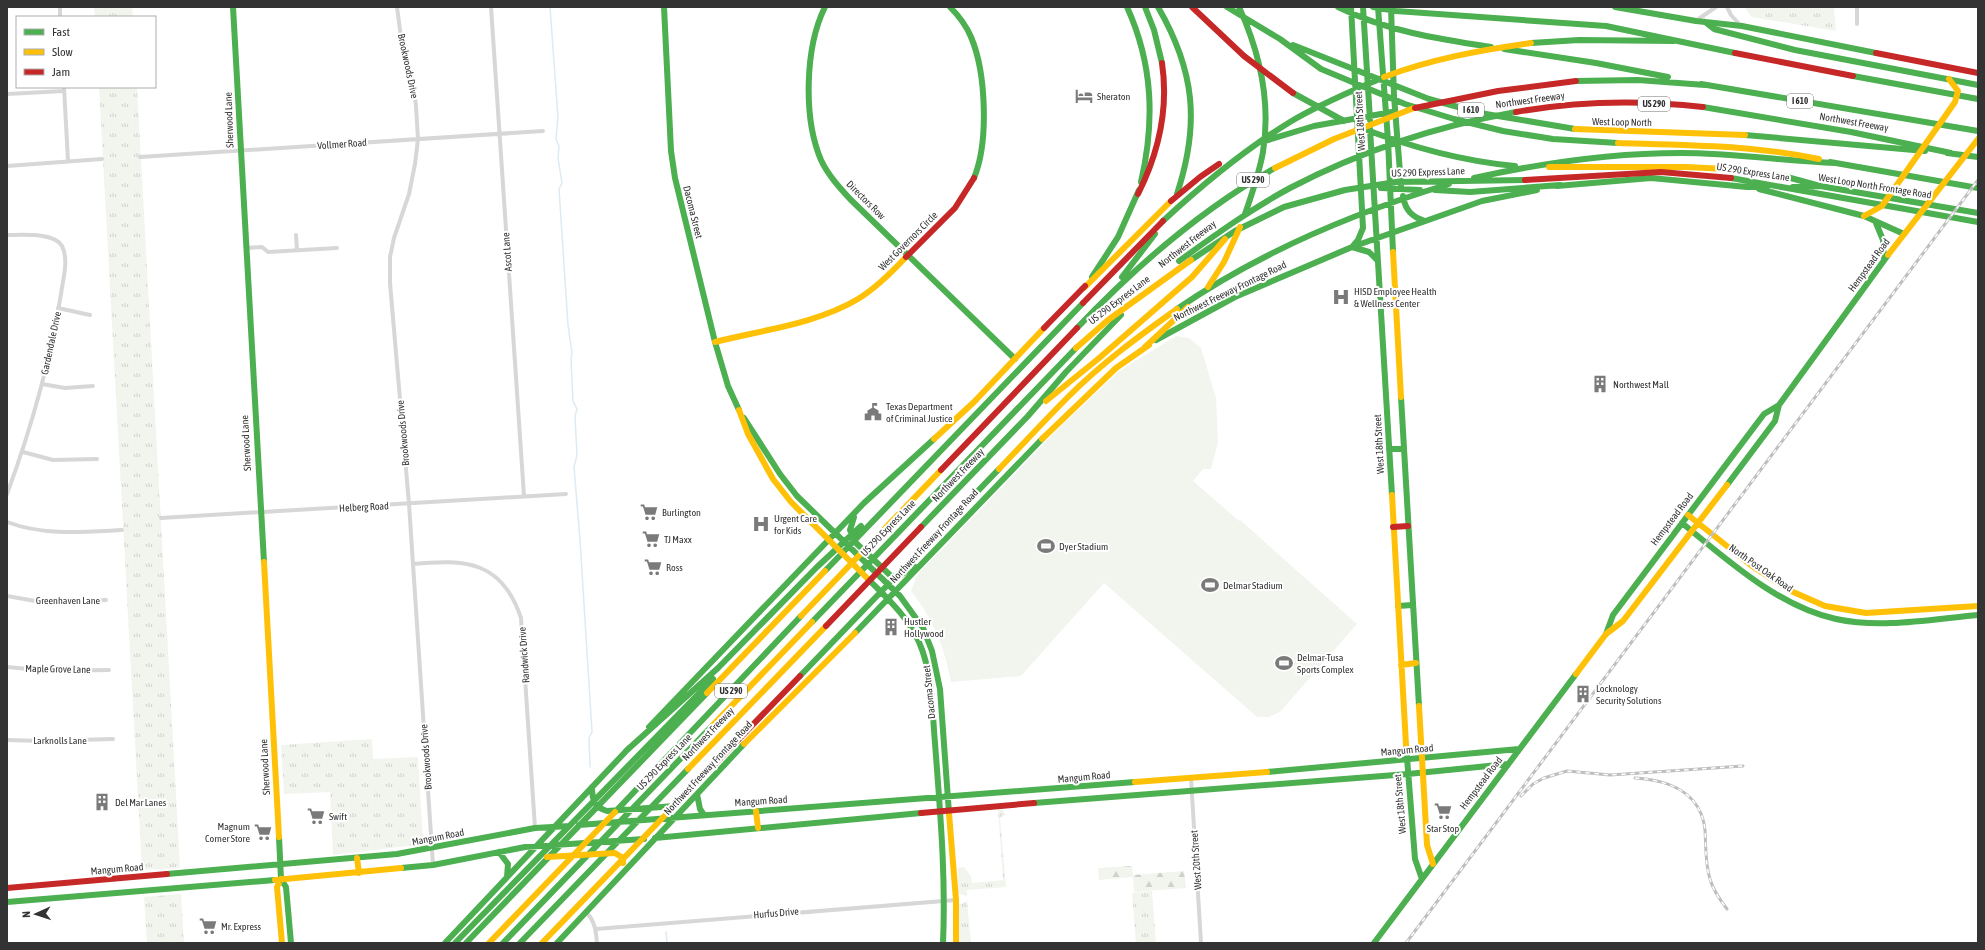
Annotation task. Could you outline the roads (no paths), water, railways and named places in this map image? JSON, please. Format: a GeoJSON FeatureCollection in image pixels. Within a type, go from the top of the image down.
{"type":"FeatureCollection","features":[{"type":"Feature","properties":{"kind":"main road","name":"Sherwood Lane"},"geometry":{"type":"LineString","coordinates":[[233,7],[280,865],[281,879],[286,887],[291,943]]}},
{"type":"Feature","properties":{"kind":"main road","name":"Dacoma Street"},"geometry":{"type":"LineString","coordinates":[[664,7],[671,151],[675,178],[715,342],[728,386],[741,414],[748,434],[773,479],[791,502],[889,599],[907,621],[919,643],[924,658],[930,693],[946,900],[943,943]]}},
{"type":"Feature","properties":{"kind":"main road","name":"Directors Row"},"geometry":{"type":"LineString","coordinates":[[825,7],[812,40],[809,60],[811,116],[819,154],[839,188],[1015,359]]}},
{"type":"Feature","properties":{"kind":"main road","name":"West Governors Circle"},"geometry":{"type":"LineString","coordinates":[[715,342],[830,312],[858,299],[891,275],[950,213],[970,187],[978,170],[983,145],[983,118],[977,55],[965,26],[950,7]]}},
{"type":"Feature","properties":{"kind":"main road"},"geometry":{"type":"LineString","coordinates":[[1127,7],[1141,44],[1149,89],[1151,127],[1146,164],[1138,194]]}},
{"type":"Feature","properties":{"kind":"main road"},"geometry":{"type":"LineString","coordinates":[[1084,288],[1118,237],[1146,179],[1158,149],[1165,103],[1164,78],[1161,52],[1156,34],[1145,7]]}},
{"type":"Feature","properties":{"kind":"main road"},"geometry":{"type":"LineString","coordinates":[[1114,289],[1155,233],[1173,205],[1189,156],[1192,130],[1189,84],[1183,57],[1175,38],[1158,7]]}},
{"type":"Feature","properties":{"kind":"main road"},"geometry":{"type":"LineString","coordinates":[[1192,7],[1230,45],[1267,75],[1302,99],[1339,119],[1415,148],[1445,156],[1480,162],[1527,167],[1680,167],[1748,172],[1802,180],[1820,186]]}},
{"type":"Feature","properties":{"kind":"main road","name":"I 610"},"geometry":{"type":"LineString","coordinates":[[1227,7],[1236,14],[1280,39]]}},
{"type":"Feature","properties":{"kind":"main road"},"geometry":{"type":"LineString","coordinates":[[1145,347],[1208,288],[1224,262],[1237,235],[1251,196],[1262,154],[1266,103],[1258,56],[1249,28],[1239,7]]}},
{"type":"Feature","properties":{"kind":"main road","name":"I 610"},"geometry":{"type":"LineString","coordinates":[[1338,7],[1357,18],[1430,37],[1580,61],[1706,85],[1978,131]]}},
{"type":"Feature","properties":{"kind":"main road"},"geometry":{"type":"LineString","coordinates":[[1351,7],[1363,228],[1358,240],[1352,247],[1369,252],[1377,260]]}},
{"type":"Feature","properties":{"kind":"main road","name":"West 18th Street"},"geometry":{"type":"LineString","coordinates":[[1363,7],[1407,760],[1415,859],[1422,879]]}},
{"type":"Feature","properties":{"kind":"main road"},"geometry":{"type":"LineString","coordinates":[[1373,7],[1606,26],[1633,30],[1674,41],[1871,81],[1978,99]]}},
{"type":"Feature","properties":{"kind":"main road"},"geometry":{"type":"LineString","coordinates":[[1378,7],[1425,819],[1427,845],[1433,864]]}},
{"type":"Feature","properties":{"kind":"main road"},"geometry":{"type":"LineString","coordinates":[[1391,7],[1391,42],[1396,125],[1403,204],[1410,216],[1425,220]]}},
{"type":"Feature","properties":{"kind":"main road"},"geometry":{"type":"LineString","coordinates":[[1615,7],[1696,21],[1742,26],[1978,73]]}},
{"type":"Feature","properties":{"kind":"main road"},"geometry":{"type":"LineString","coordinates":[[1705,22],[1714,29],[1795,50],[1978,85]]}},
{"type":"Feature","properties":{"kind":"main road"},"geometry":{"type":"LineString","coordinates":[[1280,39],[1321,69],[1412,107],[1465,123],[1505,132],[1538,138],[1586,142],[1674,144],[1756,149],[1796,154],[1835,163],[1978,188]]}},
{"type":"Feature","properties":{"kind":"main road","name":"West Loop North"},"geometry":{"type":"LineString","coordinates":[[1280,39],[1429,98],[1480,113],[1585,131],[1728,134],[1951,153],[1978,157]]}},
{"type":"Feature","properties":{"kind":"main road"},"geometry":{"type":"LineString","coordinates":[[466,943],[1170,213],[1219,170],[1274,130],[1322,104],[1409,68],[1453,56],[1548,41],[1674,41]]}},
{"type":"Feature","properties":{"kind":"main road"},"geometry":{"type":"LineString","coordinates":[[1864,216],[1882,206],[1955,102],[1958,91],[1949,79]]}},
{"type":"Feature","properties":{"kind":"main road","name":"US 290"},"geometry":{"type":"LineString","coordinates":[[1114,289],[1162,246],[1256,178],[1323,143],[1414,108],[1522,87],[1562,83],[1638,80],[1706,85]]}},
{"type":"Feature","properties":{"kind":"main road","name":"Northwest Freeway"},"geometry":{"type":"LineString","coordinates":[[520,943],[1028,416],[1066,372],[1136,299],[1173,266],[1210,237],[1253,209],[1301,181],[1346,159],[1427,131],[1514,112],[1580,104],[1668,104],[1727,110],[1881,136],[1951,153]]}},
{"type":"Feature","properties":{"kind":"main road"},"geometry":{"type":"LineString","coordinates":[[445,943],[538,846],[563,816],[858,508],[947,429],[1084,288],[1112,262],[1169,202],[1189,184],[1234,155],[1259,142],[1314,126],[1414,108]]}},
{"type":"Feature","properties":{"kind":"main road","name":"Hempstead Road"},"geometry":{"type":"LineString","coordinates":[[1374,943],[1606,634],[1623,621],[1699,524],[1774,421],[1779,405],[1884,260],[1978,139]]}},
{"type":"Feature","properties":{"kind":"main road"},"geometry":{"type":"LineString","coordinates":[[542,943],[1069,396],[1108,361],[1149,328],[1209,287],[1271,252],[1348,218],[1407,196],[1455,182],[1545,164],[1606,156],[1674,154],[1711,154],[1835,163]]}},
{"type":"Feature","properties":{"kind":"main road","name":"US 290 Express Lane"},"geometry":{"type":"LineString","coordinates":[[503,943],[1063,360],[1108,320],[1210,246],[1260,218],[1310,199],[1345,190],[1404,182],[1500,181],[1625,174],[1688,173],[1747,180],[1978,222]]}},
{"type":"Feature","properties":{"kind":"main road","name":"West Loop North Frontage Road"},"geometry":{"type":"LineString","coordinates":[[1392,233],[1482,201],[1560,185],[1651,178],[1747,187],[1820,186],[1978,213]]}},
{"type":"Feature","properties":{"kind":"main road"},"geometry":{"type":"LineString","coordinates":[[1368,187],[1470,192],[1560,185]]}},
{"type":"Feature","properties":{"kind":"main road"},"geometry":{"type":"LineString","coordinates":[[1747,187],[1793,197],[1864,216],[1876,223],[1904,234]]}},
{"type":"Feature","properties":{"kind":"main road"},"geometry":{"type":"LineString","coordinates":[[1028,416],[1098,359],[1192,277],[1224,241],[1251,196]]}},
{"type":"Feature","properties":{"kind":"main road"},"geometry":{"type":"LineString","coordinates":[[1876,223],[1883,240],[1884,260]]}},
{"type":"Feature","properties":{"kind":"main road","name":"Northwest Freeway Frontage Road"},"geometry":{"type":"LineString","coordinates":[[557,943],[617,877],[746,742],[889,599],[944,539],[1095,386],[1145,347],[1207,311],[1352,247],[1392,233]]}},
{"type":"Feature","properties":{"kind":"main road","name":"Northwest Freeway"},"geometry":{"type":"LineString","coordinates":[[488,943],[638,789],[1114,289]]}},
{"type":"Feature","properties":{"kind":"main road"},"geometry":{"type":"LineString","coordinates":[[1382,318],[1396,317]]}},
{"type":"Feature","properties":{"kind":"main road"},"geometry":{"type":"LineString","coordinates":[[1386,387],[1400,386]]}},
{"type":"Feature","properties":{"kind":"main road","name":"Hempstead Road"},"geometry":{"type":"LineString","coordinates":[[1606,634],[1613,615],[1764,414],[1779,405]]}},
{"type":"Feature","properties":{"kind":"main road","name":"Dacoma Street"},"geometry":{"type":"LineString","coordinates":[[741,414],[780,474],[797,496],[834,534],[895,591],[913,611],[927,634],[937,663],[949,797],[956,900],[956,943]]}},
{"type":"Feature","properties":{"kind":"main road"},"geometry":{"type":"LineString","coordinates":[[1388,449],[1404,448]]}},
{"type":"Feature","properties":{"kind":"main road"},"geometry":{"type":"LineString","coordinates":[[773,479],[780,474]]}},
{"type":"Feature","properties":{"kind":"main road"},"geometry":{"type":"LineString","coordinates":[[626,751],[658,724],[741,644],[828,555],[905,487]]}},
{"type":"Feature","properties":{"kind":"main road"},"geometry":{"type":"LineString","coordinates":[[858,508],[850,528],[850,533],[857,543],[892,576],[898,577],[903,574],[944,539]]}},
{"type":"Feature","properties":{"kind":"main road","name":"North Post Oak Road"},"geometry":{"type":"LineString","coordinates":[[1688,515],[1752,566],[1791,592],[1825,606],[1866,613],[1884,614],[1978,606]]}},
{"type":"Feature","properties":{"kind":"main road","name":"North Post Oak Road"},"geometry":{"type":"LineString","coordinates":[[1682,523],[1778,594],[1810,611],[1836,619],[1883,622],[1978,616]]}},
{"type":"Feature","properties":{"kind":"main road"},"geometry":{"type":"LineString","coordinates":[[1393,528],[1408,526]]}},
{"type":"Feature","properties":{"kind":"main road"},"geometry":{"type":"LineString","coordinates":[[1398,606],[1412,605]]}},
{"type":"Feature","properties":{"kind":"main road"},"geometry":{"type":"LineString","coordinates":[[455,943],[678,713],[732,661],[745,654]]}},
{"type":"Feature","properties":{"kind":"main road"},"geometry":{"type":"LineString","coordinates":[[1401,665],[1416,663]]}},
{"type":"Feature","properties":{"kind":"main road","name":"Mangum Road"},"geometry":{"type":"LineString","coordinates":[[7,888],[357,858],[432,849],[535,828],[555,826],[756,811],[849,806],[1407,760],[1519,749]]}},
{"type":"Feature","properties":{"kind":"main road"},"geometry":{"type":"LineString","coordinates":[[7,902],[204,884],[359,873],[433,865],[538,846],[655,838],[850,819],[940,813],[1032,803],[1408,774],[1508,764]]}},
{"type":"Feature","properties":{"kind":"main road"},"geometry":{"type":"LineString","coordinates":[[1317,767],[1318,780]]}},
{"type":"Feature","properties":{"kind":"main road"},"geometry":{"type":"LineString","coordinates":[[1108,785],[1110,798]]}},
{"type":"Feature","properties":{"kind":"main road"},"geometry":{"type":"LineString","coordinates":[[592,787],[592,798],[595,806],[600,810],[607,811],[679,806],[690,801]]}},
{"type":"Feature","properties":{"kind":"main road"},"geometry":{"type":"LineString","coordinates":[[1031,791],[1032,803]]}},
{"type":"Feature","properties":{"kind":"main road"},"geometry":{"type":"LineString","coordinates":[[696,794],[700,809],[704,815]]}},
{"type":"Feature","properties":{"kind":"main road"},"geometry":{"type":"LineString","coordinates":[[849,806],[850,819]]}},
{"type":"Feature","properties":{"kind":"main road"},"geometry":{"type":"LineString","coordinates":[[756,811],[758,828]]}},
{"type":"Feature","properties":{"kind":"main road"},"geometry":{"type":"LineString","coordinates":[[1412,822],[1425,819]]}},
{"type":"Feature","properties":{"kind":"main road"},"geometry":{"type":"LineString","coordinates":[[499,852],[508,864],[507,877]]}},
{"type":"Feature","properties":{"kind":"main road"},"geometry":{"type":"LineString","coordinates":[[522,863],[544,857],[615,853],[623,858],[622,866],[617,877]]}},
{"type":"Feature","properties":{"kind":"main road"},"geometry":{"type":"LineString","coordinates":[[357,858],[359,873]]}},
{"type":"Feature","properties":{"kind":"main road"},"geometry":{"type":"LineString","coordinates":[[204,872],[204,884]]}},
{"type":"Feature","properties":{"kind":"main road","name":"Sherwood Lane"},"geometry":{"type":"LineString","coordinates":[[281,879],[277,887],[282,943]]}},
{"type":"Feature","properties":{"kind":"main road"},"geometry":{"type":"LineString","coordinates":[[14,888],[16,901]]}},
{"type":"Feature","properties":{"kind":"main road"},"geometry":{"type":"LineString","coordinates":[[525,943],[535,929]]}},
{"type":"Feature","properties":{"kind":"street","name":"Brookwoods Drive"},"geometry":{"type":"LineString","coordinates":[[397,7],[400,30],[413,82],[418,139],[409,194],[394,238],[390,257],[390,283],[409,504],[433,865]]}},
{"type":"Feature","properties":{"kind":"street","name":"Ascot Lane"},"geometry":{"type":"LineString","coordinates":[[491,7],[524,496]]}},
{"type":"Feature","properties":{"kind":"street"},"geometry":{"type":"LineString","coordinates":[[1696,21],[1716,7]]}},
{"type":"Feature","properties":{"kind":"street"},"geometry":{"type":"LineString","coordinates":[[1728,7],[1730,15],[1742,26]]}},
{"type":"Feature","properties":{"kind":"street"},"geometry":{"type":"LineString","coordinates":[[1857,7],[1857,24]]}},
{"type":"Feature","properties":{"kind":"street"},"geometry":{"type":"LineString","coordinates":[[7,94],[64,89],[68,161]]}},
{"type":"Feature","properties":{"kind":"street","name":"Vollmer Road"},"geometry":{"type":"LineString","coordinates":[[140,157],[543,131]]}},
{"type":"Feature","properties":{"kind":"street"},"geometry":{"type":"LineString","coordinates":[[7,166],[102,159]]}},
{"type":"Feature","properties":{"kind":"street","name":"Gardendale Drive"},"geometry":{"type":"LineString","coordinates":[[7,235],[49,236],[61,245],[66,261],[42,384],[23,452],[8,485],[7,494]]}},
{"type":"Feature","properties":{"kind":"street"},"geometry":{"type":"LineString","coordinates":[[296,235],[297,250]]}},
{"type":"Feature","properties":{"kind":"street"},"geometry":{"type":"LineString","coordinates":[[245,248],[262,247],[268,252],[337,248]]}},
{"type":"Feature","properties":{"kind":"street"},"geometry":{"type":"LineString","coordinates":[[58,308],[90,315]]}},
{"type":"Feature","properties":{"kind":"street"},"geometry":{"type":"LineString","coordinates":[[42,384],[65,388],[93,386]]}},
{"type":"Feature","properties":{"kind":"street"},"geometry":{"type":"LineString","coordinates":[[23,452],[53,460],[97,459]]}},
{"type":"Feature","properties":{"kind":"street","name":"Helberg Road"},"geometry":{"type":"LineString","coordinates":[[161,518],[566,494]]}},
{"type":"Feature","properties":{"kind":"street"},"geometry":{"type":"LineString","coordinates":[[7,522],[36,530],[53,532],[122,530]]}},
{"type":"Feature","properties":{"kind":"street","name":"Randwick Drive"},"geometry":{"type":"LineString","coordinates":[[413,564],[440,561],[468,563],[487,570],[501,581],[512,593],[517,603],[521,618],[535,828]]}},
{"type":"Feature","properties":{"kind":"street","name":"Greenhaven Lane"},"geometry":{"type":"LineString","coordinates":[[7,596],[41,602],[106,600]]}},
{"type":"Feature","properties":{"kind":"street","name":"Maple Grove Lane"},"geometry":{"type":"LineString","coordinates":[[7,667],[50,671],[109,670]]}},
{"type":"Feature","properties":{"kind":"street","name":"Larknolls Lane"},"geometry":{"type":"LineString","coordinates":[[7,740],[42,741],[113,739]]}},
{"type":"Feature","properties":{"kind":"street","name":"West 20th Street"},"geometry":{"type":"LineString","coordinates":[[1191,778],[1201,943]]}},
{"type":"Feature","properties":{"kind":"street","name":"Hurfus Drive"},"geometry":{"type":"LineString","coordinates":[[596,929],[956,900]]}},
{"type":"Feature","properties":{"kind":"street"},"geometry":{"type":"LineString","coordinates":[[586,912],[592,918],[596,929],[597,943]]}},
{"type":"Feature","properties":{"kind":"waterway"},"geometry":{"type":"LineString","coordinates":[[550,7],[558,117],[556,139],[559,146],[558,158],[562,183],[559,189],[568,325],[572,353],[573,401],[577,409],[575,416],[577,455],[574,467],[592,732],[589,738],[590,767]]}},
{"type":"Feature","properties":{"kind":"waterway"},"geometry":{"type":"LineString","coordinates":[[666,932],[667,943]]}},
{"type":"Feature","properties":{"kind":"railway"},"geometry":{"type":"LineString","coordinates":[[1406,943],[1978,180]]}},
{"type":"Feature","properties":{"kind":"railway"},"geometry":{"type":"LineString","coordinates":[[1521,796],[1533,784],[1544,778],[1567,771],[1610,775],[1743,766]]}},
{"type":"Feature","properties":{"kind":"railway"},"geometry":{"type":"LineString","coordinates":[[1635,778],[1647,779],[1671,785],[1690,797],[1697,806],[1702,817],[1705,830],[1708,873],[1717,895],[1727,909]]}},
{"type":"Feature","properties":{"kind":"place","name":"Sheraton"},"geometry":{"type":"Point","coordinates":[1084,96]}},
{"type":"Feature","properties":{"kind":"place","name":"HISD Employee Health & Wellness Center"},"geometry":{"type":"Point","coordinates":[1341,297]}},
{"type":"Feature","properties":{"kind":"place","name":"Northwest Mall"},"geometry":{"type":"Point","coordinates":[1600,384]}},
{"type":"Feature","properties":{"kind":"place","name":"Texas Department of Criminal Justice"},"geometry":{"type":"Point","coordinates":[873,412]}},
{"type":"Feature","properties":{"kind":"place","name":"Burlington"},"geometry":{"type":"Point","coordinates":[649,512]}},
{"type":"Feature","properties":{"kind":"place","name":"Urgent Care for Kids"},"geometry":{"type":"Point","coordinates":[761,524]}},
{"type":"Feature","properties":{"kind":"place","name":"TJ Maxx"},"geometry":{"type":"Point","coordinates":[651,539]}},
{"type":"Feature","properties":{"kind":"place","name":"Dyer Stadium"},"geometry":{"type":"Point","coordinates":[1046,546]}},
{"type":"Feature","properties":{"kind":"place","name":"Ross"},"geometry":{"type":"Point","coordinates":[653,567]}},
{"type":"Feature","properties":{"kind":"place","name":"Delmar Stadium"},"geometry":{"type":"Point","coordinates":[1210,585]}},
{"type":"Feature","properties":{"kind":"place","name":"Hustler Hollywood"},"geometry":{"type":"Point","coordinates":[891,627]}},
{"type":"Feature","properties":{"kind":"place","name":"Delmar-Tusa Sports Complex"},"geometry":{"type":"Point","coordinates":[1284,663]}},
{"type":"Feature","properties":{"kind":"place","name":"Locknology Security Solutions"},"geometry":{"type":"Point","coordinates":[1583,694]}},
{"type":"Feature","properties":{"kind":"place","name":"Del Mar Lanes"},"geometry":{"type":"Point","coordinates":[102,802]}},
{"type":"Feature","properties":{"kind":"place","name":"Star Stop"},"geometry":{"type":"Point","coordinates":[1443,811]}},
{"type":"Feature","properties":{"kind":"place","name":"Swift"},"geometry":{"type":"Point","coordinates":[316,816]}},
{"type":"Feature","properties":{"kind":"place","name":"Magnum Corner Store"},"geometry":{"type":"Point","coordinates":[263,832]}},
{"type":"Feature","properties":{"kind":"place","name":"Mr. Express"},"geometry":{"type":"Point","coordinates":[208,926]}}]}
